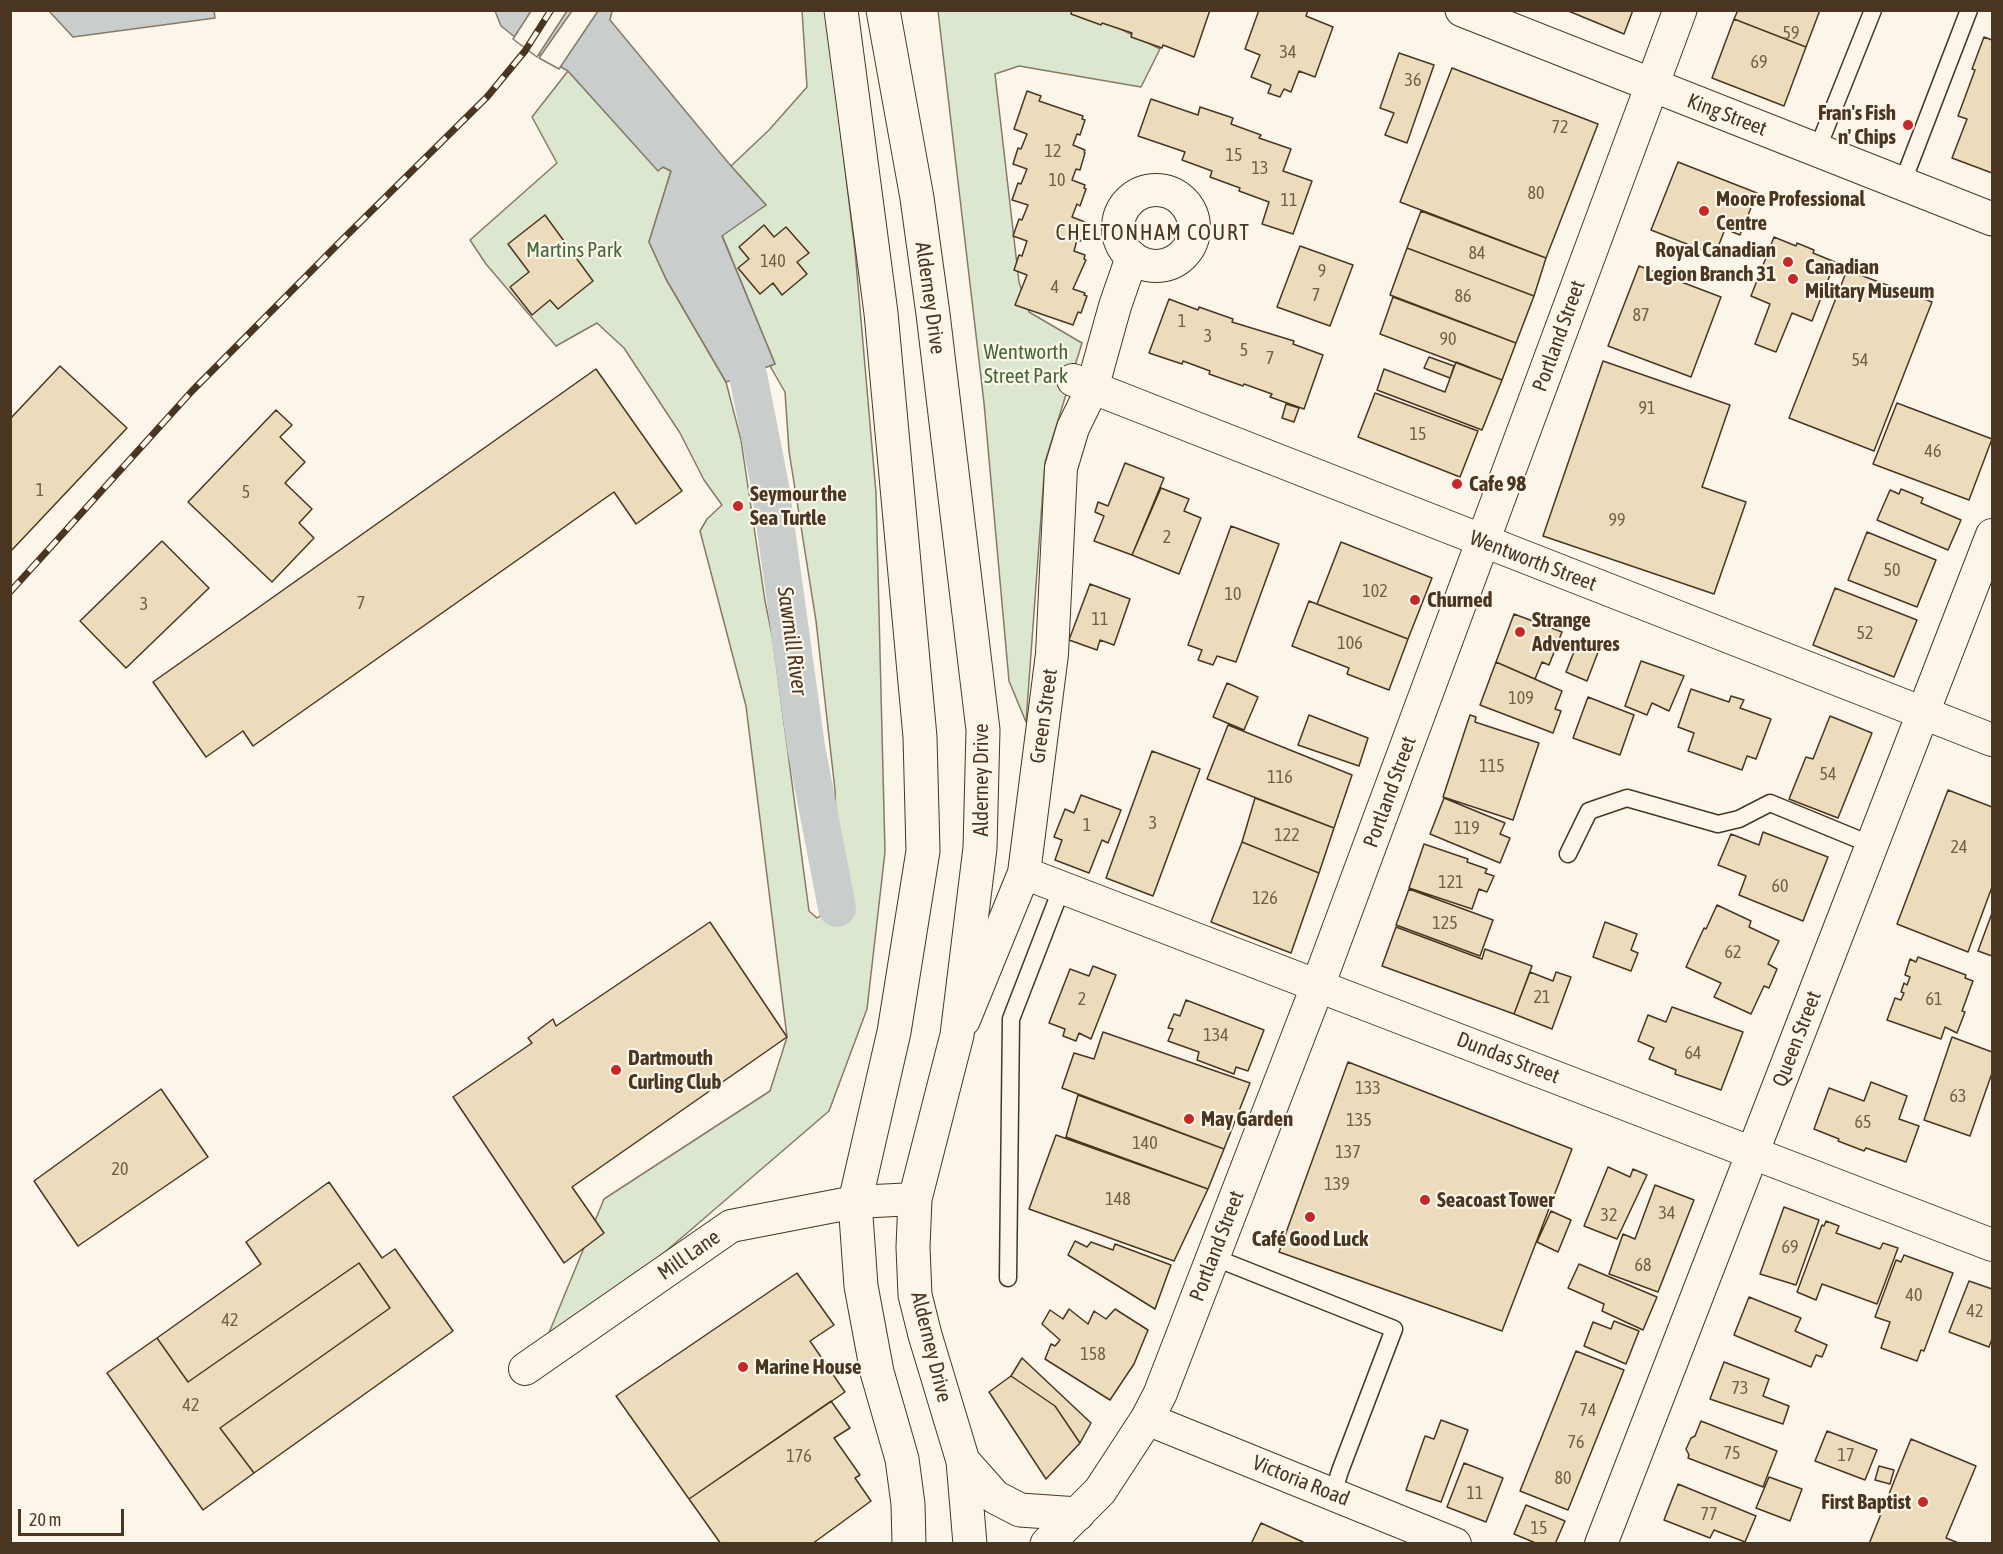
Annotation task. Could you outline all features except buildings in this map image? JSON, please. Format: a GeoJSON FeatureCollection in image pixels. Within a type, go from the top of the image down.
{"type":"FeatureCollection","features":[{"type":"Feature","properties":{"kind":"main road"},"geometry":{"type":"LineString","coordinates":[[841,10],[881,313],[920,736],[923,851],[894,1032],[855,1202],[861,1286],[877,1372],[902,1459],[908,1504],[909,1544]]}},
{"type":"Feature","properties":{"kind":"main road","name":"Alderney Drive"},"geometry":{"type":"LineString","coordinates":[[884,10],[917,198],[933,314],[983,730],[980,848],[957,1035],[915,1199],[913,1247],[915,1294],[963,1461],[970,1544]]}},
{"type":"Feature","properties":{"kind":"main road","name":"King Street"},"geometry":{"type":"LineString","coordinates":[[1462,10],[1992,219]]}},
{"type":"Feature","properties":{"kind":"main road","name":"Portland Street"},"geometry":{"type":"LineString","coordinates":[[1047,1544],[1100,1491],[1147,1419],[1160,1394],[1318,985],[1680,10]]}},
{"type":"Feature","properties":{"kind":"main road"},"geometry":{"type":"LineString","coordinates":[[963,1461],[995,1497],[1020,1510],[1078,1514]]}},
{"type":"Feature","properties":{"kind":"street"},"geometry":{"type":"LineString","coordinates":[[1083,385],[1132,257]]}},
{"type":"Feature","properties":{"kind":"street","name":"Green Street"},"geometry":{"type":"LineString","coordinates":[[957,1035],[1024,873],[1052,654],[1061,468],[1083,385]]}},
{"type":"Feature","properties":{"kind":"street","name":"Wentworth Street"},"geometry":{"type":"LineString","coordinates":[[1083,385],[1992,741]]}},
{"type":"Feature","properties":{"kind":"street","name":"Queen Street"},"geometry":{"type":"LineString","coordinates":[[1601,1544],[1992,535]]}},
{"type":"Feature","properties":{"kind":"street","name":"Dundas Street"},"geometry":{"type":"LineString","coordinates":[[1024,873],[1992,1245]]}},
{"type":"Feature","properties":{"kind":"street","name":"Mill Lane"},"geometry":{"type":"LineString","coordinates":[[525,1369],[731,1226],[855,1202],[915,1199]]}},
{"type":"Feature","properties":{"kind":"street","name":"Victoria Road"},"geometry":{"type":"LineString","coordinates":[[1147,1419],[1455,1544]]}},
{"type":"Feature","properties":{"kind":"lane"},"geometry":{"type":"LineString","coordinates":[[1817,150],[1873,10]]}},
{"type":"Feature","properties":{"kind":"lane"},"geometry":{"type":"LineString","coordinates":[[1902,184],[1969,10]]}},
{"type":"Feature","properties":{"kind":"lane"},"geometry":{"type":"LineString","coordinates":[[1568,854],[1589,811],[1627,798],[1718,824],[1739,819],[1770,803],[1872,845]]}},
{"type":"Feature","properties":{"kind":"lane"},"geometry":{"type":"LineString","coordinates":[[1008,1278],[1011,1019],[1062,887]]}},
{"type":"Feature","properties":{"kind":"lane"},"geometry":{"type":"LineString","coordinates":[[1213,1257],[1394,1329],[1340,1471],[1334,1494]]}},
{"type":"Feature","properties":{"kind":"green space","name":"Martins Park"},"geometry":{"type":"Polygon","coordinates":[[[802,11],[826,11],[855,251],[876,493],[885,852],[867,1009],[829,1111],[537,1362],[604,1199],[770,1091],[787,1037],[746,706],[700,531],[707,519],[722,505],[704,480],[680,433],[624,348],[597,323],[556,346],[486,264],[470,240],[557,163],[532,117],[568,71],[658,170],[663,167],[671,171],[649,242],[666,279],[726,382],[741,440],[773,640],[809,911],[817,918],[830,909],[838,888],[835,790],[816,621],[789,451],[785,392],[770,366],[775,364],[722,235],[766,205],[731,166],[769,130],[807,87],[802,11]]]}},
{"type":"Feature","properties":{"kind":"green space","name":"Wentworth Street Park"},"geometry":{"type":"Polygon","coordinates":[[[938,11],[1085,11],[1160,49],[1141,87],[1019,66],[995,74],[1019,282],[1029,312],[1082,343],[1045,462],[1026,722],[1009,681],[984,403],[938,11]]]}},
{"type":"Feature","properties":{"kind":"shaded area"},"geometry":{"type":"Polygon","coordinates":[[[214,10],[215,18],[73,37],[49,11],[214,10]]]}},
{"type":"Feature","properties":{"kind":"shaded area"},"geometry":{"type":"Polygon","coordinates":[[[495,11],[612,11],[610,20],[766,205],[722,236],[775,364],[726,382],[666,279],[649,242],[671,171],[663,167],[658,171],[568,71],[531,50],[501,26],[495,11]]]}},
{"type":"Feature","properties":{"kind":"pier"},"geometry":{"type":"Polygon","coordinates":[[[531,11],[567,11],[537,57],[513,39],[531,11]]]}},
{"type":"Feature","properties":{"kind":"pier"},"geometry":{"type":"Polygon","coordinates":[[[572,11],[598,11],[559,69],[539,58],[572,11]]]}},
{"type":"Feature","properties":{"kind":"waterway","name":"Sawmill River"},"geometry":{"type":"LineString","coordinates":[[748,375],[770,486],[806,747],[837,908]]}},
{"type":"Feature","properties":{"kind":"railway"},"geometry":{"type":"LineString","coordinates":[[10,592],[192,391],[487,97],[525,51],[551,10]]}},
{"type":"Feature","properties":{"kind":"place","name":"Fran's Fish n' Chips"},"geometry":{"type":"Point","coordinates":[1908,125]}},
{"type":"Feature","properties":{"kind":"place","name":"Moore Professional Centre"},"geometry":{"type":"Point","coordinates":[1704,211]}},
{"type":"Feature","properties":{"kind":"place","name":"Royal Canadian Legion Branch 31"},"geometry":{"type":"Point","coordinates":[1788,262]}},
{"type":"Feature","properties":{"kind":"place","name":"Canadian Military Museum"},"geometry":{"type":"Point","coordinates":[1793,279]}},
{"type":"Feature","properties":{"kind":"place","name":"Cafe 98"},"geometry":{"type":"Point","coordinates":[1457,484]}},
{"type":"Feature","properties":{"kind":"place","name":"Seymour the Sea Turtle"},"geometry":{"type":"Point","coordinates":[738,506]}},
{"type":"Feature","properties":{"kind":"place","name":"Churned"},"geometry":{"type":"Point","coordinates":[1415,600]}},
{"type":"Feature","properties":{"kind":"place","name":"Strange Adventures"},"geometry":{"type":"Point","coordinates":[1520,632]}},
{"type":"Feature","properties":{"kind":"place","name":"Dartmouth Curling Club"},"geometry":{"type":"Point","coordinates":[616,1070]}},
{"type":"Feature","properties":{"kind":"place","name":"May Garden"},"geometry":{"type":"Point","coordinates":[1189,1119]}},
{"type":"Feature","properties":{"kind":"place","name":"Seacoast Tower"},"geometry":{"type":"Point","coordinates":[1425,1200]}},
{"type":"Feature","properties":{"kind":"place","name":"Café Good Luck"},"geometry":{"type":"Point","coordinates":[1310,1217]}},
{"type":"Feature","properties":{"kind":"place","name":"Marine House"},"geometry":{"type":"Point","coordinates":[743,1367]}},
{"type":"Feature","properties":{"kind":"place","name":"First Baptist"},"geometry":{"type":"Point","coordinates":[1923,1502]}},
{"type":"Feature","properties":{"kind":"district","name":"CHELTONHAM COURT"},"geometry":{"type":"Point","coordinates":[1153,233]}}]}
